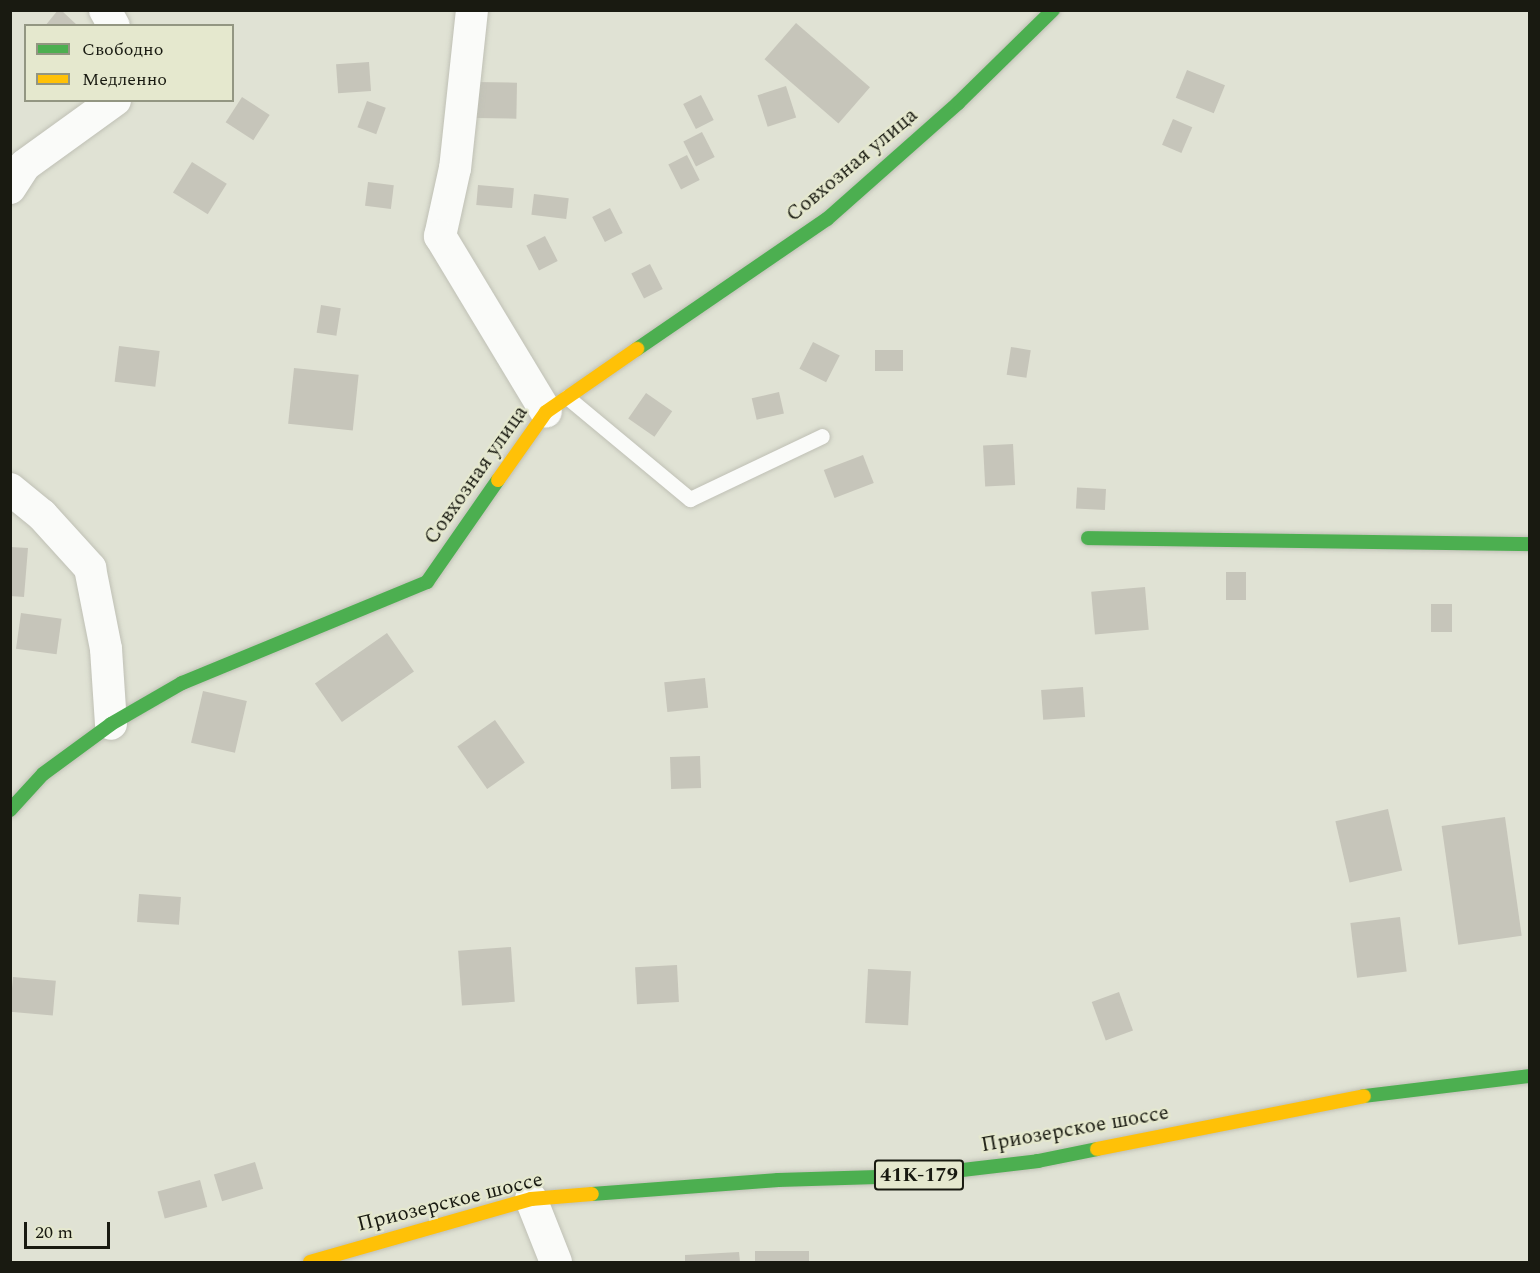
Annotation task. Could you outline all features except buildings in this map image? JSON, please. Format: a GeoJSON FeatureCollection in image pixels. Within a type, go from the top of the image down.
{"type":"FeatureCollection","features":[{"type":"Feature","properties":{"kind":"street"},"geometry":{"type":"LineString","coordinates":[[105,10],[113,24]]}},
{"type":"Feature","properties":{"kind":"street"},"geometry":{"type":"LineString","coordinates":[[472,10],[455,168],[440,236],[557,404]]}},
{"type":"Feature","properties":{"kind":"street","name":"Совхозная улица"},"geometry":{"type":"LineString","coordinates":[[10,810],[43,774],[111,724],[182,683],[427,582],[557,404],[826,219],[958,103],[1053,10]]}},
{"type":"Feature","properties":{"kind":"street"},"geometry":{"type":"LineString","coordinates":[[10,188],[25,165],[112,102]]}},
{"type":"Feature","properties":{"kind":"street"},"geometry":{"type":"LineString","coordinates":[[10,489],[42,515],[90,568],[106,649],[111,724]]}},
{"type":"Feature","properties":{"kind":"street"},"geometry":{"type":"LineString","coordinates":[[1088,538],[1530,544]]}},
{"type":"Feature","properties":{"kind":"street","name":"Приозерское шоссе"},"geometry":{"type":"LineString","coordinates":[[310,1263],[531,1199],[778,1180],[911,1176],[1038,1161],[1332,1100],[1530,1076]]}},
{"type":"Feature","properties":{"kind":"street"},"geometry":{"type":"LineString","coordinates":[[531,1199],[556,1263]]}},
{"type":"Feature","properties":{"kind":"lane"},"geometry":{"type":"LineString","coordinates":[[557,404],[690,499],[822,436]]}},
{"type":"Feature","properties":{"kind":"traffic: fast"},"geometry":{"type":"LineString","coordinates":[[637,349],[827,219],[958,103],[1053,10]]}},
{"type":"Feature","properties":{"kind":"traffic: fast"},"geometry":{"type":"LineString","coordinates":[[10,810],[43,774],[111,724],[182,683],[427,582],[498,480]]}},
{"type":"Feature","properties":{"kind":"traffic: fast"},"geometry":{"type":"LineString","coordinates":[[1088,538],[1530,544]]}},
{"type":"Feature","properties":{"kind":"traffic: fast"},"geometry":{"type":"LineString","coordinates":[[1364,1096],[1530,1076]]}},
{"type":"Feature","properties":{"kind":"traffic: fast"},"geometry":{"type":"LineString","coordinates":[[592,1194],[778,1180],[911,1176],[1038,1161],[1097,1149]]}},
{"type":"Feature","properties":{"kind":"traffic: slow"},"geometry":{"type":"LineString","coordinates":[[498,480],[546,412],[637,349]]}},
{"type":"Feature","properties":{"kind":"traffic: slow"},"geometry":{"type":"LineString","coordinates":[[1097,1149],[1364,1096]]}},
{"type":"Feature","properties":{"kind":"traffic: slow"},"geometry":{"type":"LineString","coordinates":[[310,1262],[531,1199],[592,1194]]}}]}
